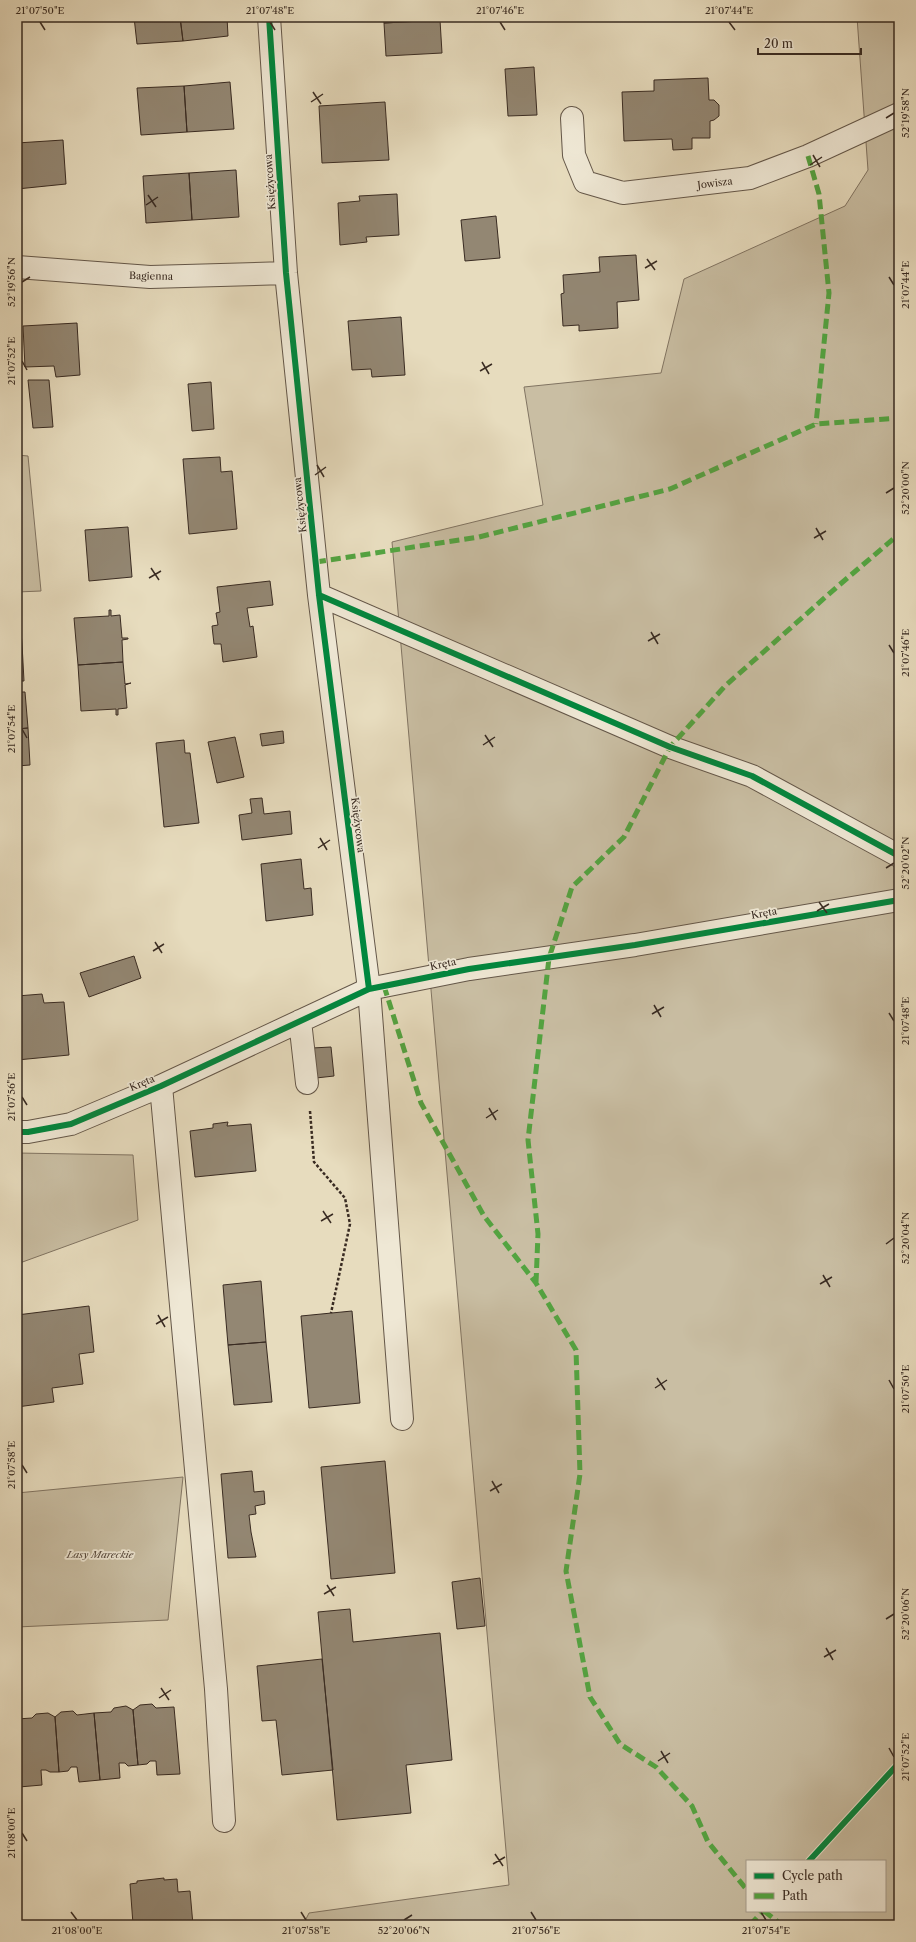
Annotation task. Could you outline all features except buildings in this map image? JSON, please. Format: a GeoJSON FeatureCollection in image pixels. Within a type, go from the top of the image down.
{"type":"FeatureCollection","features":[{"type":"Feature","properties":{"kind":"street","name":"Księżycowa"},"geometry":{"type":"LineString","coordinates":[[269,17],[286,272],[319,595],[369,990],[402,1419]]}},
{"type":"Feature","properties":{"kind":"street","name":"Jowisza"},"geometry":{"type":"LineString","coordinates":[[572,118],[574,155],[585,182],[623,193],[750,178],[808,156],[899,114]]}},
{"type":"Feature","properties":{"kind":"street","name":"Bagienna"},"geometry":{"type":"LineString","coordinates":[[17,267],[150,277],[286,272]]}},
{"type":"Feature","properties":{"kind":"street"},"geometry":{"type":"LineString","coordinates":[[319,595],[670,747],[752,776],[899,856]]}},
{"type":"Feature","properties":{"kind":"street","name":"Kręta"},"geometry":{"type":"LineString","coordinates":[[17,1132],[28,1132],[71,1124],[161,1086],[369,990],[469,969],[636,945],[899,900]]}},
{"type":"Feature","properties":{"kind":"street"},"geometry":{"type":"LineString","coordinates":[[300,1021],[307,1083]]}},
{"type":"Feature","properties":{"kind":"street"},"geometry":{"type":"LineString","coordinates":[[161,1086],[216,1688],[224,1821]]}},
{"type":"Feature","properties":{"kind":"path"},"geometry":{"type":"LineString","coordinates":[[307,1083],[314,1162],[345,1198],[350,1224],[332,1313]]}},
{"type":"Feature","properties":{"kind":"green space"},"geometry":{"type":"Polygon","coordinates":[[[857,17],[899,17],[899,1925],[303,1925],[309,1913],[509,1885],[392,542],[543,505],[524,387],[661,373],[684,279],[845,206],[868,170],[857,17]]]}},
{"type":"Feature","properties":{"kind":"green space"},"geometry":{"type":"Polygon","coordinates":[[[17,455],[28,456],[41,591],[17,592],[17,455]]]}},
{"type":"Feature","properties":{"kind":"green space"},"geometry":{"type":"Polygon","coordinates":[[[17,1153],[133,1155],[138,1220],[17,1264],[17,1153]]]}},
{"type":"Feature","properties":{"kind":"green space","name":"Lasy Mareckie"},"geometry":{"type":"Polygon","coordinates":[[[183,1477],[168,1620],[17,1627],[17,1493],[183,1477]]]}},
{"type":"Feature","properties":{"kind":"marked path"},"geometry":{"type":"LineString","coordinates":[[808,156],[819,194],[829,293],[816,424]]}},
{"type":"Feature","properties":{"kind":"marked path"},"geometry":{"type":"LineString","coordinates":[[316,562],[479,537],[670,489],[816,424],[899,418]]}},
{"type":"Feature","properties":{"kind":"marked path"},"geometry":{"type":"LineString","coordinates":[[536,1283],[538,1234],[528,1140],[549,958],[572,887],[624,837],[670,747],[725,686],[899,534]]}},
{"type":"Feature","properties":{"kind":"marked path"},"geometry":{"type":"LineString","coordinates":[[384,986],[421,1103],[484,1216],[536,1283],[576,1350],[580,1474],[566,1571],[590,1697],[620,1744],[656,1767],[692,1806],[708,1842],[746,1889]]}},
{"type":"Feature","properties":{"kind":"marked path"},"geometry":{"type":"LineString","coordinates":[[750,1925],[762,1912]]}},
{"type":"Feature","properties":{"kind":"marked path"},"geometry":{"type":"LineString","coordinates":[[765,1912],[782,1925]]}},
{"type":"Feature","properties":{"kind":"cycle path"},"geometry":{"type":"LineString","coordinates":[[269,17],[286,273],[319,595],[369,989]]}},
{"type":"Feature","properties":{"kind":"cycle path"},"geometry":{"type":"LineString","coordinates":[[319,595],[670,747],[752,776],[899,856]]}},
{"type":"Feature","properties":{"kind":"cycle path"},"geometry":{"type":"LineString","coordinates":[[17,1132],[28,1132],[71,1124],[161,1086],[369,989],[469,969],[635,945],[899,900]]}},
{"type":"Feature","properties":{"kind":"cycle path"},"geometry":{"type":"LineString","coordinates":[[810,1860],[899,1763]]}}]}
